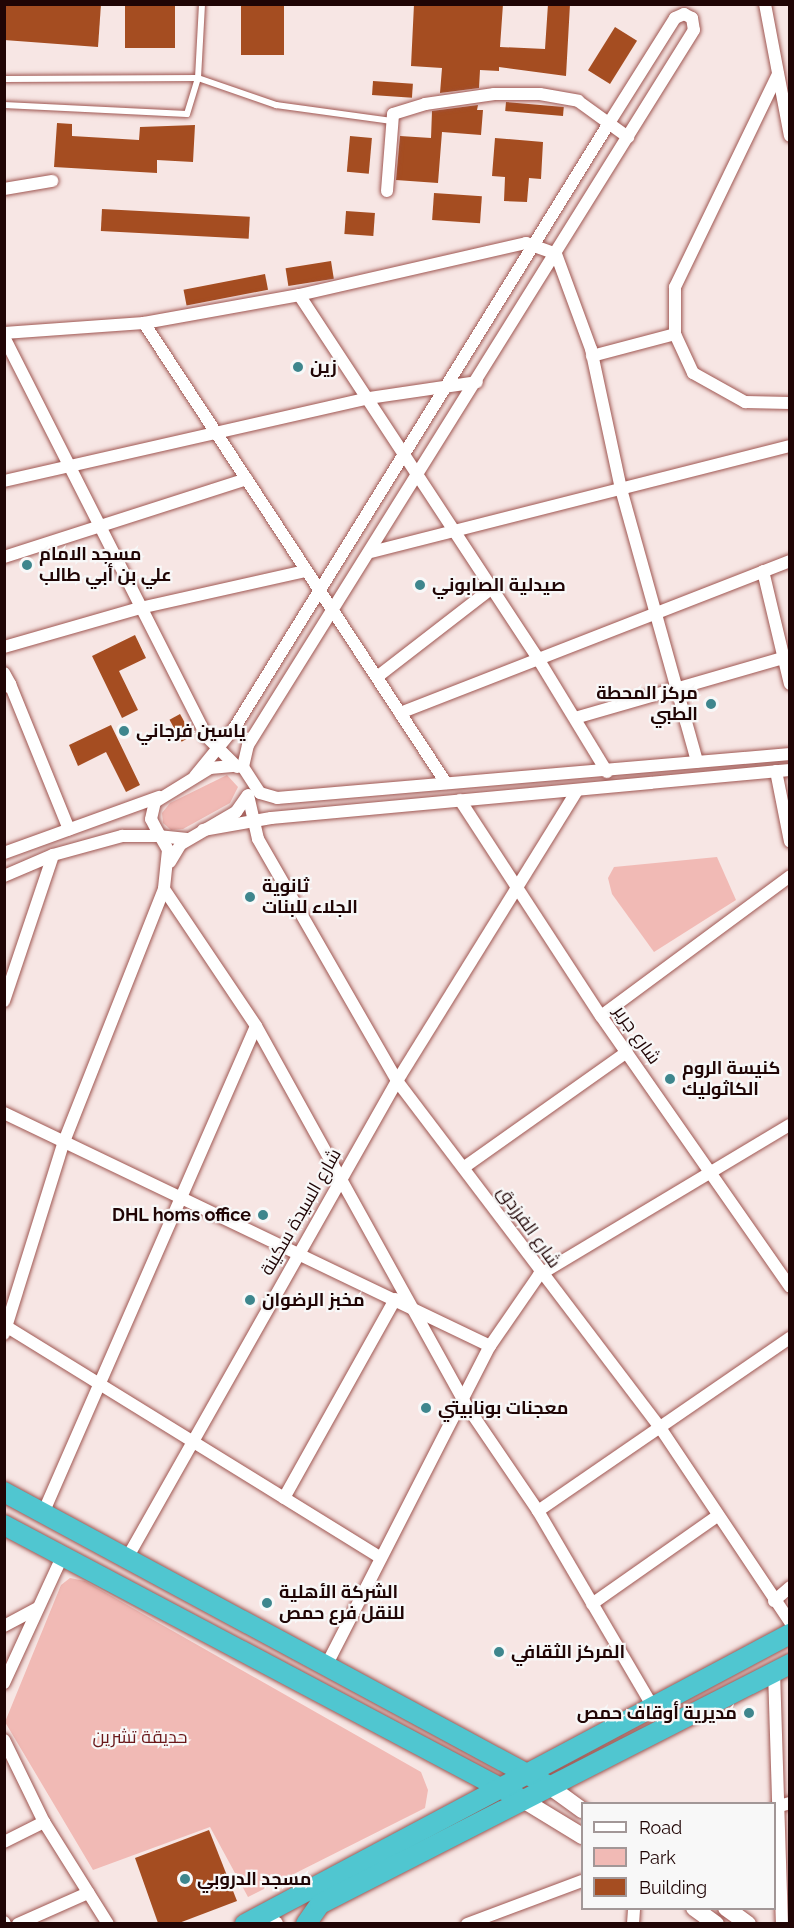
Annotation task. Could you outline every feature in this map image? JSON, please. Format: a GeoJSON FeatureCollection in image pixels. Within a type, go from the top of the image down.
{"type":"FeatureCollection","features":[{"type":"Feature","properties":{"kind":"highway"},"geometry":{"type":"LineString","coordinates":[[4,1492],[44,1511],[126,1560],[532,1774],[549,1786]]}},
{"type":"Feature","properties":{"kind":"highway"},"geometry":{"type":"LineString","coordinates":[[4,1525],[523,1800]]}},
{"type":"Feature","properties":{"kind":"highway"},"geometry":{"type":"LineString","coordinates":[[245,1923],[502,1790],[789,1634]]}},
{"type":"Feature","properties":{"kind":"highway"},"geometry":{"type":"LineString","coordinates":[[306,1923],[320,1904],[782,1667]]}},
{"type":"Feature","properties":{"kind":"main road"},"geometry":{"type":"LineString","coordinates":[[549,1786],[581,1809]]}},
{"type":"Feature","properties":{"kind":"main road"},"geometry":{"type":"LineString","coordinates":[[523,1800],[581,1835]]}},
{"type":"Feature","properties":{"kind":"main road"},"geometry":{"type":"LineString","coordinates":[[697,1910],[716,1923]]}},
{"type":"Feature","properties":{"kind":"main road"},"geometry":{"type":"LineString","coordinates":[[729,1910],[748,1923]]}},
{"type":"Feature","properties":{"kind":"main road"},"geometry":{"type":"LineString","coordinates":[[252,1923],[275,1923]]}},
{"type":"Feature","properties":{"kind":"street"},"geometry":{"type":"LineString","coordinates":[[765,4],[789,136]]}},
{"type":"Feature","properties":{"kind":"street","name":"شارع الفرزدق"},"geometry":{"type":"LineString","coordinates":[[609,123],[675,18],[688,15],[694,30],[477,382],[416,475],[334,612],[248,745],[241,771],[248,795],[250,820],[258,839],[397,1081],[466,1166],[539,1275],[659,1428],[789,1622]]}},
{"type":"Feature","properties":{"kind":"street"},"geometry":{"type":"LineString","coordinates":[[778,74],[675,287],[675,334],[693,373],[745,402],[789,403]]}},
{"type":"Feature","properties":{"kind":"street"},"geometry":{"type":"LineString","coordinates":[[387,191],[393,114],[425,104],[494,94],[540,94],[578,101],[628,137]]}},
{"type":"Feature","properties":{"kind":"street"},"geometry":{"type":"LineString","coordinates":[[197,774],[218,751],[404,456],[609,123]]}},
{"type":"Feature","properties":{"kind":"street"},"geometry":{"type":"LineString","coordinates":[[4,189],[52,181]]}},
{"type":"Feature","properties":{"kind":"street"},"geometry":{"type":"LineString","coordinates":[[697,762],[678,687],[621,489],[592,356],[556,254],[526,243],[299,295],[144,323],[4,335],[97,526],[206,736],[260,793],[277,798],[607,772],[789,754]]}},
{"type":"Feature","properties":{"kind":"street"},"geometry":{"type":"LineString","coordinates":[[299,295],[369,398],[416,475],[537,657],[607,772]]}},
{"type":"Feature","properties":{"kind":"street"},"geometry":{"type":"LineString","coordinates":[[144,323],[446,783]]}},
{"type":"Feature","properties":{"kind":"street"},"geometry":{"type":"LineString","coordinates":[[592,356],[675,334]]}},
{"type":"Feature","properties":{"kind":"street"},"geometry":{"type":"LineString","coordinates":[[4,481],[369,398],[477,382]]}},
{"type":"Feature","properties":{"kind":"street"},"geometry":{"type":"LineString","coordinates":[[371,552],[789,446]]}},
{"type":"Feature","properties":{"kind":"street"},"geometry":{"type":"LineString","coordinates":[[4,557],[247,479]]}},
{"type":"Feature","properties":{"kind":"street"},"geometry":{"type":"LineString","coordinates":[[400,713],[654,610],[789,561]]}},
{"type":"Feature","properties":{"kind":"street"},"geometry":{"type":"LineString","coordinates":[[4,647],[140,608],[306,571]]}},
{"type":"Feature","properties":{"kind":"street"},"geometry":{"type":"LineString","coordinates":[[763,571],[786,657],[789,684]]}},
{"type":"Feature","properties":{"kind":"street"},"geometry":{"type":"LineString","coordinates":[[377,677],[492,588]]}},
{"type":"Feature","properties":{"kind":"street"},"geometry":{"type":"LineString","coordinates":[[575,718],[786,657]]}},
{"type":"Feature","properties":{"kind":"street"},"geometry":{"type":"LineString","coordinates":[[6,681],[69,829]]}},
{"type":"Feature","properties":{"kind":"street"},"geometry":{"type":"LineString","coordinates":[[197,774],[207,756],[206,736]]}},
{"type":"Feature","properties":{"kind":"street"},"geometry":{"type":"LineString","coordinates":[[4,853],[69,829],[134,809],[163,795],[197,774],[219,765],[241,771]]}},
{"type":"Feature","properties":{"kind":"street"},"geometry":{"type":"LineString","coordinates":[[203,830],[250,820],[789,770]]}},
{"type":"Feature","properties":{"kind":"street"},"geometry":{"type":"LineString","coordinates":[[776,771],[789,842]]}},
{"type":"Feature","properties":{"kind":"street","name":"شارع السيدة سكينة"},"geometry":{"type":"LineString","coordinates":[[126,1560],[190,1440],[397,1081],[577,791]]}},
{"type":"Feature","properties":{"kind":"street"},"geometry":{"type":"LineString","coordinates":[[163,795],[152,810],[153,828],[168,850],[164,889],[64,1141],[5,1329],[100,1384],[381,1558]]}},
{"type":"Feature","properties":{"kind":"street"},"geometry":{"type":"LineString","coordinates":[[168,866],[187,839],[236,812],[248,795]]}},
{"type":"Feature","properties":{"kind":"street","name":"شارع جرير"},"geometry":{"type":"LineString","coordinates":[[460,800],[601,1016],[714,1174],[789,1287]]}},
{"type":"Feature","properties":{"kind":"street"},"geometry":{"type":"LineString","coordinates":[[225,824],[249,830],[258,839]]}},
{"type":"Feature","properties":{"kind":"street"},"geometry":{"type":"LineString","coordinates":[[4,876],[53,855],[122,836],[187,839]]}},
{"type":"Feature","properties":{"kind":"street"},"geometry":{"type":"LineString","coordinates":[[4,1001],[53,855]]}},
{"type":"Feature","properties":{"kind":"street"},"geometry":{"type":"LineString","coordinates":[[601,1016],[789,876]]}},
{"type":"Feature","properties":{"kind":"street"},"geometry":{"type":"LineString","coordinates":[[164,889],[256,1026],[464,1402],[538,1511],[653,1707]]}},
{"type":"Feature","properties":{"kind":"street"},"geometry":{"type":"LineString","coordinates":[[44,1511],[256,1026]]}},
{"type":"Feature","properties":{"kind":"street"},"geometry":{"type":"LineString","coordinates":[[466,1166],[627,1052]]}},
{"type":"Feature","properties":{"kind":"street"},"geometry":{"type":"LineString","coordinates":[[4,1113],[182,1196],[298,1255],[490,1346]]}},
{"type":"Feature","properties":{"kind":"street"},"geometry":{"type":"LineString","coordinates":[[326,1666],[464,1402],[490,1346],[539,1275],[714,1174],[789,1125]]}},
{"type":"Feature","properties":{"kind":"street"},"geometry":{"type":"LineString","coordinates":[[284,1498],[394,1299]]}},
{"type":"Feature","properties":{"kind":"street"},"geometry":{"type":"LineString","coordinates":[[538,1511],[789,1338]]}},
{"type":"Feature","properties":{"kind":"street"},"geometry":{"type":"LineString","coordinates":[[592,1604],[717,1516]]}},
{"type":"Feature","properties":{"kind":"street"},"geometry":{"type":"LineString","coordinates":[[4,1683],[62,1557]]}},
{"type":"Feature","properties":{"kind":"street"},"geometry":{"type":"LineString","coordinates":[[774,1601],[789,1587]]}},
{"type":"Feature","properties":{"kind":"street"},"geometry":{"type":"LineString","coordinates":[[4,1626],[38,1608]]}},
{"type":"Feature","properties":{"kind":"street"},"geometry":{"type":"LineString","coordinates":[[782,1667],[776,1807],[782,1923]]}},
{"type":"Feature","properties":{"kind":"street"},"geometry":{"type":"LineString","coordinates":[[4,1740],[44,1822],[108,1923]]}},
{"type":"Feature","properties":{"kind":"street"},"geometry":{"type":"LineString","coordinates":[[776,1807],[789,1803]]}},
{"type":"Feature","properties":{"kind":"street"},"geometry":{"type":"LineString","coordinates":[[4,1842],[44,1822]]}},
{"type":"Feature","properties":{"kind":"street"},"geometry":{"type":"LineString","coordinates":[[467,1923],[581,1881]]}},
{"type":"Feature","properties":{"kind":"street"},"geometry":{"type":"LineString","coordinates":[[18,1923],[88,1893]]}},
{"type":"Feature","properties":{"kind":"lane"},"geometry":{"type":"LineString","coordinates":[[4,105],[187,114],[198,78],[202,4]]}},
{"type":"Feature","properties":{"kind":"lane"},"geometry":{"type":"LineString","coordinates":[[4,79],[198,78],[276,105],[392,121]]}},
{"type":"Feature","properties":{"kind":"green space"},"geometry":{"type":"Polygon","coordinates":[[[227,775],[238,787],[230,803],[183,829],[171,830],[163,823],[162,813],[170,803],[227,775]]]}},
{"type":"Feature","properties":{"kind":"green space"},"geometry":{"type":"Polygon","coordinates":[[[717,857],[736,900],[654,952],[612,894],[608,878],[614,867],[717,857]]]}},
{"type":"Feature","properties":{"kind":"green space","name":"حديقة تشرين"},"geometry":{"type":"Polygon","coordinates":[[[70,1578],[85,1581],[421,1772],[428,1790],[425,1808],[248,1897],[210,1827],[93,1870],[5,1722],[61,1585],[70,1578]]]}},
{"type":"Feature","properties":{"kind":"building"},"geometry":{"type":"Polygon","coordinates":[[[4,4],[101,4],[98,47],[4,40],[4,4]]]}},
{"type":"Feature","properties":{"kind":"building"},"geometry":{"type":"Polygon","coordinates":[[[125,4],[175,4],[175,48],[125,48],[125,4]]]}},
{"type":"Feature","properties":{"kind":"building"},"geometry":{"type":"Polygon","coordinates":[[[241,4],[284,4],[284,55],[241,55],[241,4]]]}},
{"type":"Feature","properties":{"kind":"building"},"geometry":{"type":"Polygon","coordinates":[[[414,4],[503,4],[500,47],[545,49],[548,4],[570,4],[566,76],[499,67],[499,71],[480,70],[479,88],[440,93],[442,68],[411,66],[414,4]]]}},
{"type":"Feature","properties":{"kind":"building"},"geometry":{"type":"Polygon","coordinates":[[[615,27],[637,41],[610,84],[588,70],[615,27]]]}},
{"type":"Feature","properties":{"kind":"building"},"geometry":{"type":"Polygon","coordinates":[[[373,81],[413,84],[412,98],[372,95],[373,81]]]}},
{"type":"Feature","properties":{"kind":"building"},"geometry":{"type":"Polygon","coordinates":[[[506,102],[564,107],[563,116],[505,111],[506,102]]]}},
{"type":"Feature","properties":{"kind":"building"},"geometry":{"type":"Polygon","coordinates":[[[478,105],[477,110],[483,110],[481,135],[442,132],[438,183],[396,180],[400,136],[431,138],[432,111],[478,105]]]}},
{"type":"Feature","properties":{"kind":"building"},"geometry":{"type":"Polygon","coordinates":[[[57,123],[72,124],[72,136],[139,140],[140,127],[195,125],[193,162],[157,160],[157,173],[54,167],[57,123]]]}},
{"type":"Feature","properties":{"kind":"building"},"geometry":{"type":"Polygon","coordinates":[[[350,136],[372,138],[369,174],[347,172],[350,136]]]}},
{"type":"Feature","properties":{"kind":"building"},"geometry":{"type":"Polygon","coordinates":[[[495,138],[543,142],[541,179],[529,178],[527,202],[504,201],[505,177],[492,176],[495,138]]]}},
{"type":"Feature","properties":{"kind":"building"},"geometry":{"type":"Polygon","coordinates":[[[434,193],[482,196],[480,223],[432,220],[434,193]]]}},
{"type":"Feature","properties":{"kind":"building"},"geometry":{"type":"Polygon","coordinates":[[[102,209],[250,217],[249,239],[101,231],[102,209]]]}},
{"type":"Feature","properties":{"kind":"building"},"geometry":{"type":"Polygon","coordinates":[[[346,211],[375,213],[373,236],[344,234],[346,211]]]}},
{"type":"Feature","properties":{"kind":"building"},"geometry":{"type":"Polygon","coordinates":[[[331,261],[334,279],[288,286],[286,268],[331,261]]]}},
{"type":"Feature","properties":{"kind":"building"},"geometry":{"type":"Polygon","coordinates":[[[265,274],[268,290],[187,306],[184,290],[265,274]]]}},
{"type":"Feature","properties":{"kind":"building"},"geometry":{"type":"Polygon","coordinates":[[[135,635],[146,658],[119,671],[138,710],[122,718],[92,656],[135,635]]]}},
{"type":"Feature","properties":{"kind":"building"},"geometry":{"type":"Polygon","coordinates":[[[180,714],[192,736],[182,742],[170,720],[180,714]]]}},
{"type":"Feature","properties":{"kind":"building"},"geometry":{"type":"Polygon","coordinates":[[[111,725],[140,785],[126,792],[106,752],[78,766],[69,745],[111,725]]]}},
{"type":"Feature","properties":{"kind":"building","name":"مسجد الدروبي"},"geometry":{"type":"Polygon","coordinates":[[[209,1830],[237,1901],[179,1923],[158,1923],[135,1858],[209,1830]]]}},
{"type":"Feature","properties":{"kind":"place","name":"زين"},"geometry":{"type":"Point","coordinates":[298,367]}},
{"type":"Feature","properties":{"kind":"place","name":"مسجد الامام علي بن أبي طالب"},"geometry":{"type":"Point","coordinates":[27,565]}},
{"type":"Feature","properties":{"kind":"place","name":"صيدلية الصابوني"},"geometry":{"type":"Point","coordinates":[420,585]}},
{"type":"Feature","properties":{"kind":"place","name":"مركز المحطة الطبي"},"geometry":{"type":"Point","coordinates":[711,704]}},
{"type":"Feature","properties":{"kind":"place","name":"ياسين فرجاني"},"geometry":{"type":"Point","coordinates":[124,731]}},
{"type":"Feature","properties":{"kind":"place","name":"ثانوية الجلاء للبنات"},"geometry":{"type":"Point","coordinates":[250,897]}},
{"type":"Feature","properties":{"kind":"place","name":"كنيسة الروم الكاثوليك"},"geometry":{"type":"Point","coordinates":[670,1079]}},
{"type":"Feature","properties":{"kind":"place","name":"DHL homs office"},"geometry":{"type":"Point","coordinates":[263,1215]}},
{"type":"Feature","properties":{"kind":"place","name":"مخبز الرضوان"},"geometry":{"type":"Point","coordinates":[250,1300]}},
{"type":"Feature","properties":{"kind":"place","name":"معجنات بونابيتي"},"geometry":{"type":"Point","coordinates":[426,1408]}},
{"type":"Feature","properties":{"kind":"place","name":"الشركة الأهلية للنقل فرع حمص"},"geometry":{"type":"Point","coordinates":[267,1603]}},
{"type":"Feature","properties":{"kind":"place","name":"المركز الثقافي"},"geometry":{"type":"Point","coordinates":[499,1652]}},
{"type":"Feature","properties":{"kind":"place","name":"مديرية أوقاف حمص"},"geometry":{"type":"Point","coordinates":[749,1713]}},
{"type":"Feature","properties":{"kind":"place","name":"مسجد الدروبي"},"geometry":{"type":"Point","coordinates":[185,1879]}}]}
